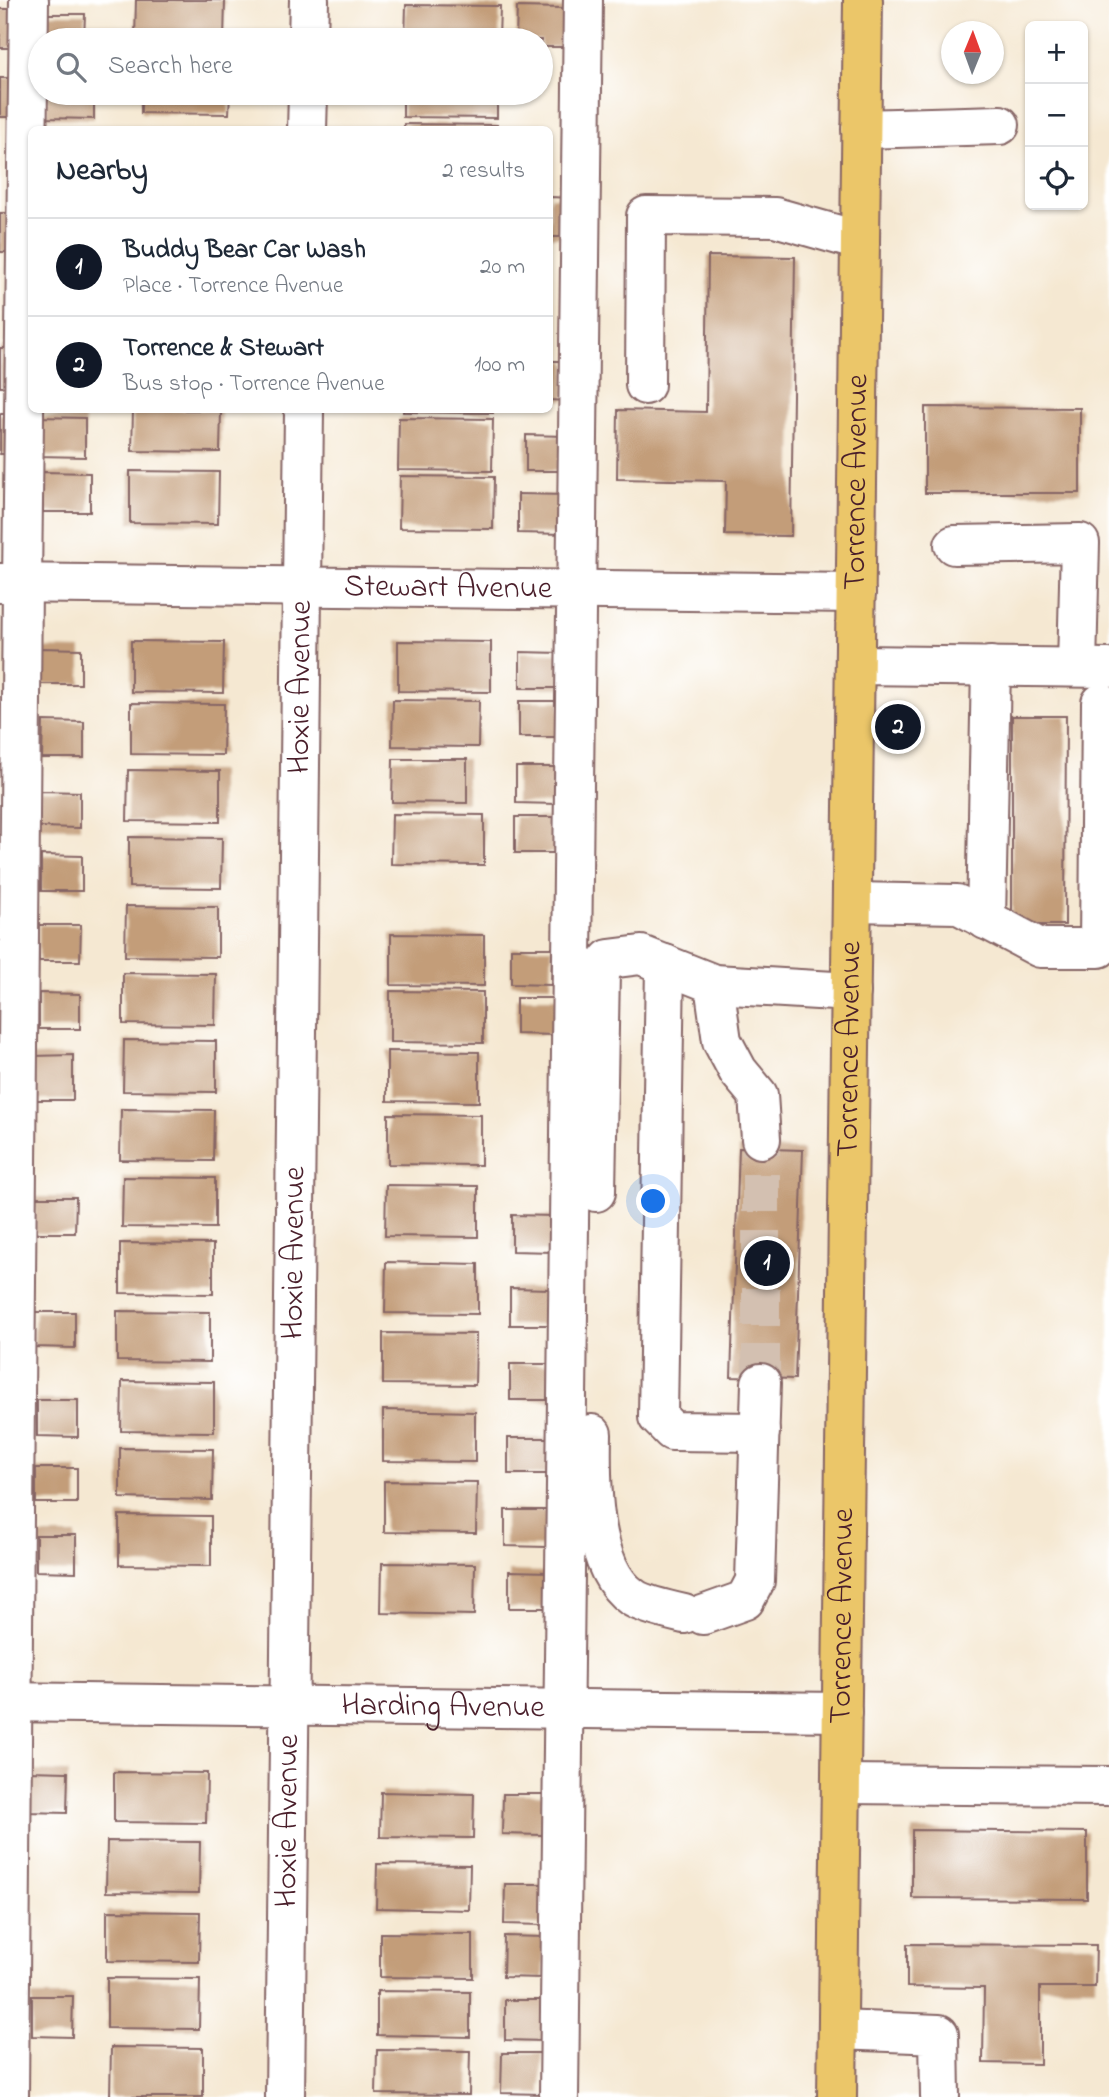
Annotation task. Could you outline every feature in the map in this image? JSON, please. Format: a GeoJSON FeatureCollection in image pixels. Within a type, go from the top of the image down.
{"type":"FeatureCollection","features":[{"type":"Feature","properties":{"kind":"main road","name":"Torrence Avenue"},"geometry":{"type":"LineString","coordinates":[[838,2097],[863,0]]}},
{"type":"Feature","properties":{"kind":"street"},"geometry":{"type":"LineString","coordinates":[[28,28],[29,0]]}},
{"type":"Feature","properties":{"kind":"street"},"geometry":{"type":"LineString","coordinates":[[308,28],[309,0]]}},
{"type":"Feature","properties":{"kind":"street"},"geometry":{"type":"LineString","coordinates":[[559,2097],[583,0]]}},
{"type":"Feature","properties":{"kind":"street"},"geometry":{"type":"LineString","coordinates":[[9,2097],[6,1702],[11,583],[28,32]]}},
{"type":"Feature","properties":{"kind":"street"},"geometry":{"type":"LineString","coordinates":[[307,126],[308,105]]}},
{"type":"Feature","properties":{"kind":"street"},"geometry":{"type":"LineString","coordinates":[[861,129],[1000,125]]}},
{"type":"Feature","properties":{"kind":"street"},"geometry":{"type":"LineString","coordinates":[[645,385],[646,216],[775,218],[860,240]]}},
{"type":"Feature","properties":{"kind":"street","name":"Hoxie Avenue"},"geometry":{"type":"LineString","coordinates":[[285,2097],[304,413]]}},
{"type":"Feature","properties":{"kind":"street"},"geometry":{"type":"LineString","coordinates":[[852,902],[957,904],[1040,948],[1099,948],[1095,679],[1080,543],[954,545]]}},
{"type":"Feature","properties":{"kind":"street","name":"Stewart Avenue"},"geometry":{"type":"LineString","coordinates":[[11,583],[856,593]]}},
{"type":"Feature","properties":{"kind":"street"},"geometry":{"type":"LineString","coordinates":[[855,664],[991,666],[1095,679]]}},
{"type":"Feature","properties":{"kind":"street"},"geometry":{"type":"LineString","coordinates":[[986,919],[991,666]]}},
{"type":"Feature","properties":{"kind":"street"},"geometry":{"type":"LineString","coordinates":[[761,1383],[755,1581],[745,1600],[693,1615],[633,1598],[611,1574],[598,1538],[591,1461],[600,971],[609,959],[641,955],[714,984],[851,992]]}},
{"type":"Feature","properties":{"kind":"street"},"geometry":{"type":"LineString","coordinates":[[666,964],[659,1417],[672,1431],[760,1432]]}},
{"type":"Feature","properties":{"kind":"street"},"geometry":{"type":"LineString","coordinates":[[714,984],[722,1041],[738,1070],[758,1095],[761,1139]]}},
{"type":"Feature","properties":{"kind":"street","name":"Harding Avenue"},"geometry":{"type":"LineString","coordinates":[[6,1702],[842,1712]]}},
{"type":"Feature","properties":{"kind":"street"},"geometry":{"type":"LineString","coordinates":[[841,1784],[1109,1786]]}},
{"type":"Feature","properties":{"kind":"street"},"geometry":{"type":"LineString","coordinates":[[838,2029],[939,2034],[940,2097]]}},
{"type":"Feature","properties":{"kind":"building"},"geometry":{"type":"Polygon","coordinates":[[[136,0],[225,0],[224,28],[135,28],[136,0]]]}},
{"type":"Feature","properties":{"kind":"building"},"geometry":{"type":"Polygon","coordinates":[[[406,5],[500,6],[499,28],[405,28],[406,5]]]}},
{"type":"Feature","properties":{"kind":"building"},"geometry":{"type":"Polygon","coordinates":[[[517,7],[564,8],[564,47],[553,47],[553,28],[516,28],[517,7]]]}},
{"type":"Feature","properties":{"kind":"building"},"geometry":{"type":"Polygon","coordinates":[[[0,9],[16,9],[15,48],[0,48],[0,9]]]}},
{"type":"Feature","properties":{"kind":"building"},"geometry":{"type":"Polygon","coordinates":[[[45,14],[85,14],[84,28],[45,28],[45,14]]]}},
{"type":"Feature","properties":{"kind":"building"},"geometry":{"type":"Polygon","coordinates":[[[0,78],[15,78],[14,117],[0,117],[0,78]]]}},
{"type":"Feature","properties":{"kind":"building"},"geometry":{"type":"Polygon","coordinates":[[[47,105],[94,105],[94,119],[47,118],[47,105]]]}},
{"type":"Feature","properties":{"kind":"building"},"geometry":{"type":"Polygon","coordinates":[[[141,105],[229,105],[229,114],[141,113],[141,105]]]}},
{"type":"Feature","properties":{"kind":"building"},"geometry":{"type":"Polygon","coordinates":[[[403,105],[497,105],[497,118],[403,117],[403,105]]]}},
{"type":"Feature","properties":{"kind":"building"},"geometry":{"type":"Polygon","coordinates":[[[404,124],[497,125],[497,126],[404,124]]]}},
{"type":"Feature","properties":{"kind":"building"},"geometry":{"type":"Polygon","coordinates":[[[553,197],[572,198],[571,237],[553,237],[553,197]]]}},
{"type":"Feature","properties":{"kind":"building"},"geometry":{"type":"Polygon","coordinates":[[[0,213],[8,213],[8,252],[0,252],[0,213]]]}},
{"type":"Feature","properties":{"kind":"building"},"geometry":{"type":"Polygon","coordinates":[[[708,256],[795,257],[791,536],[725,535],[726,481],[617,479],[618,410],[706,412],[708,256]]]}},
{"type":"Feature","properties":{"kind":"building"},"geometry":{"type":"Polygon","coordinates":[[[0,348],[11,348],[11,387],[0,387],[0,348]]]}},
{"type":"Feature","properties":{"kind":"building"},"geometry":{"type":"Polygon","coordinates":[[[553,361],[566,361],[565,401],[553,400],[553,361]]]}},
{"type":"Feature","properties":{"kind":"building"},"geometry":{"type":"Polygon","coordinates":[[[925,407],[1080,408],[1080,493],[925,493],[925,407]]]}},
{"type":"Feature","properties":{"kind":"building"},"geometry":{"type":"Polygon","coordinates":[[[133,413],[221,413],[220,452],[132,451],[133,413]]]}},
{"type":"Feature","properties":{"kind":"building"},"geometry":{"type":"Polygon","coordinates":[[[0,414],[11,414],[11,454],[0,454],[0,414]]]}},
{"type":"Feature","properties":{"kind":"building"},"geometry":{"type":"Polygon","coordinates":[[[38,417],[85,418],[85,457],[38,456],[38,417]]]}},
{"type":"Feature","properties":{"kind":"building"},"geometry":{"type":"Polygon","coordinates":[[[399,418],[493,419],[492,471],[398,470],[399,418]]]}},
{"type":"Feature","properties":{"kind":"building"},"geometry":{"type":"Polygon","coordinates":[[[526,435],[566,436],[565,471],[526,471],[526,435]]]}},
{"type":"Feature","properties":{"kind":"building"},"geometry":{"type":"Polygon","coordinates":[[[130,471],[219,472],[218,524],[130,523],[130,471]]]}},
{"type":"Feature","properties":{"kind":"building"},"geometry":{"type":"Polygon","coordinates":[[[43,472],[90,473],[90,512],[43,512],[43,472]]]}},
{"type":"Feature","properties":{"kind":"building"},"geometry":{"type":"Polygon","coordinates":[[[400,476],[494,477],[493,529],[399,528],[400,476]]]}},
{"type":"Feature","properties":{"kind":"building"},"geometry":{"type":"Polygon","coordinates":[[[518,494],[566,495],[565,534],[518,533],[518,494]]]}},
{"type":"Feature","properties":{"kind":"building"},"geometry":{"type":"Polygon","coordinates":[[[131,641],[224,642],[223,693],[131,692],[131,641]]]}},
{"type":"Feature","properties":{"kind":"building"},"geometry":{"type":"Polygon","coordinates":[[[398,641],[491,642],[491,692],[398,691],[398,641]]]}},
{"type":"Feature","properties":{"kind":"building"},"geometry":{"type":"Polygon","coordinates":[[[40,648],[81,649],[81,684],[40,684],[40,648]]]}},
{"type":"Feature","properties":{"kind":"building"},"geometry":{"type":"Polygon","coordinates":[[[520,652],[561,653],[561,688],[520,688],[520,652]]]}},
{"type":"Feature","properties":{"kind":"building"},"geometry":{"type":"Polygon","coordinates":[[[393,700],[479,701],[478,747],[392,746],[393,700]]]}},
{"type":"Feature","properties":{"kind":"building"},"geometry":{"type":"Polygon","coordinates":[[[519,701],[560,701],[560,737],[519,737],[519,701]]]}},
{"type":"Feature","properties":{"kind":"building"},"geometry":{"type":"Polygon","coordinates":[[[131,703],[224,704],[223,755],[131,754],[131,703]]]}},
{"type":"Feature","properties":{"kind":"building"},"geometry":{"type":"Polygon","coordinates":[[[1012,716],[1066,716],[1065,925],[1012,925],[1012,716]]]}},
{"type":"Feature","properties":{"kind":"building"},"geometry":{"type":"Polygon","coordinates":[[[43,721],[84,722],[84,758],[42,758],[43,721]]]}},
{"type":"Feature","properties":{"kind":"building"},"geometry":{"type":"Polygon","coordinates":[[[393,759],[467,759],[467,803],[392,802],[393,759]]]}},
{"type":"Feature","properties":{"kind":"building"},"geometry":{"type":"Polygon","coordinates":[[[516,767],[557,767],[557,804],[516,803],[516,767]]]}},
{"type":"Feature","properties":{"kind":"building"},"geometry":{"type":"Polygon","coordinates":[[[128,770],[220,771],[220,822],[127,821],[128,770]]]}},
{"type":"Feature","properties":{"kind":"building"},"geometry":{"type":"Polygon","coordinates":[[[39,791],[80,792],[80,828],[38,827],[39,791]]]}},
{"type":"Feature","properties":{"kind":"building"},"geometry":{"type":"Polygon","coordinates":[[[392,814],[484,815],[484,865],[391,864],[392,814]]]}},
{"type":"Feature","properties":{"kind":"building"},"geometry":{"type":"Polygon","coordinates":[[[515,817],[556,817],[556,853],[515,853],[515,817]]]}},
{"type":"Feature","properties":{"kind":"building"},"geometry":{"type":"Polygon","coordinates":[[[129,837],[222,838],[221,888],[129,887],[129,837]]]}},
{"type":"Feature","properties":{"kind":"building"},"geometry":{"type":"Polygon","coordinates":[[[41,855],[82,856],[82,891],[41,891],[41,855]]]}},
{"type":"Feature","properties":{"kind":"building"},"geometry":{"type":"Polygon","coordinates":[[[126,906],[218,907],[218,957],[125,956],[126,906]]]}},
{"type":"Feature","properties":{"kind":"building"},"geometry":{"type":"Polygon","coordinates":[[[39,925],[81,925],[80,961],[39,961],[39,925]]]}},
{"type":"Feature","properties":{"kind":"building"},"geometry":{"type":"Polygon","coordinates":[[[391,934],[484,935],[484,986],[391,985],[391,934]]]}},
{"type":"Feature","properties":{"kind":"building"},"geometry":{"type":"Polygon","coordinates":[[[511,948],[552,948],[551,985],[511,984],[511,948]]]}},
{"type":"Feature","properties":{"kind":"building"},"geometry":{"type":"Polygon","coordinates":[[[123,973],[216,974],[215,1025],[123,1024],[123,973]]]}},
{"type":"Feature","properties":{"kind":"building"},"geometry":{"type":"Polygon","coordinates":[[[390,991],[483,992],[483,1043],[390,1042],[390,991]]]}},
{"type":"Feature","properties":{"kind":"building"},"geometry":{"type":"Polygon","coordinates":[[[39,993],[80,994],[80,1029],[39,1029],[39,993]]]}},
{"type":"Feature","properties":{"kind":"building"},"geometry":{"type":"Polygon","coordinates":[[[516,998],[558,998],[557,1035],[516,1034],[516,998]]]}},
{"type":"Feature","properties":{"kind":"building"},"geometry":{"type":"Polygon","coordinates":[[[124,1040],[216,1041],[216,1092],[123,1091],[124,1040]]]}},
{"type":"Feature","properties":{"kind":"building"},"geometry":{"type":"Polygon","coordinates":[[[387,1051],[479,1052],[479,1102],[387,1101],[387,1051]]]}},
{"type":"Feature","properties":{"kind":"building"},"geometry":{"type":"Polygon","coordinates":[[[73,1055],[73,1100],[32,1100],[32,1056],[73,1055]]]}},
{"type":"Feature","properties":{"kind":"building"},"geometry":{"type":"Polygon","coordinates":[[[121,1109],[214,1110],[213,1161],[120,1160],[121,1109]]]}},
{"type":"Feature","properties":{"kind":"building"},"geometry":{"type":"Polygon","coordinates":[[[388,1114],[481,1115],[481,1165],[388,1164],[388,1114]]]}},
{"type":"Feature","properties":{"kind":"building"},"geometry":{"type":"Polygon","coordinates":[[[739,1148],[803,1150],[795,1379],[731,1377],[739,1148]]]}},
{"type":"Feature","properties":{"kind":"building"},"geometry":{"type":"Polygon","coordinates":[[[123,1177],[215,1178],[215,1228],[122,1227],[123,1177]]]}},
{"type":"Feature","properties":{"kind":"building"},"geometry":{"type":"Polygon","coordinates":[[[386,1185],[478,1186],[478,1237],[385,1236],[386,1185]]]}},
{"type":"Feature","properties":{"kind":"building"},"geometry":{"type":"Polygon","coordinates":[[[35,1197],[76,1197],[75,1233],[35,1233],[35,1197]]]}},
{"type":"Feature","properties":{"kind":"building"},"geometry":{"type":"Polygon","coordinates":[[[512,1215],[553,1216],[553,1252],[512,1251],[512,1215]]]}},
{"type":"Feature","properties":{"kind":"building"},"geometry":{"type":"Polygon","coordinates":[[[120,1243],[213,1244],[213,1294],[120,1293],[120,1243]]]}},
{"type":"Feature","properties":{"kind":"building"},"geometry":{"type":"Polygon","coordinates":[[[386,1262],[478,1264],[478,1314],[385,1313],[386,1262]]]}},
{"type":"Feature","properties":{"kind":"building"},"geometry":{"type":"Polygon","coordinates":[[[510,1288],[551,1289],[551,1325],[510,1325],[510,1288]]]}},
{"type":"Feature","properties":{"kind":"building"},"geometry":{"type":"Polygon","coordinates":[[[117,1311],[210,1312],[210,1362],[117,1361],[117,1311]]]}},
{"type":"Feature","properties":{"kind":"building"},"geometry":{"type":"Polygon","coordinates":[[[35,1312],[75,1312],[75,1348],[34,1347],[35,1312]]]}},
{"type":"Feature","properties":{"kind":"building"},"geometry":{"type":"Polygon","coordinates":[[[383,1333],[476,1334],[475,1385],[383,1384],[383,1333]]]}},
{"type":"Feature","properties":{"kind":"building"},"geometry":{"type":"Polygon","coordinates":[[[510,1364],[551,1364],[551,1400],[510,1400],[510,1364]]]}},
{"type":"Feature","properties":{"kind":"building"},"geometry":{"type":"Polygon","coordinates":[[[122,1381],[214,1382],[214,1432],[121,1431],[122,1381]]]}},
{"type":"Feature","properties":{"kind":"building"},"geometry":{"type":"Polygon","coordinates":[[[37,1400],[78,1400],[78,1437],[37,1436],[37,1400]]]}},
{"type":"Feature","properties":{"kind":"building"},"geometry":{"type":"Polygon","coordinates":[[[383,1410],[475,1412],[475,1462],[383,1461],[383,1410]]]}},
{"type":"Feature","properties":{"kind":"building"},"geometry":{"type":"Polygon","coordinates":[[[508,1438],[549,1438],[548,1474],[508,1474],[508,1438]]]}},
{"type":"Feature","properties":{"kind":"building"},"geometry":{"type":"Polygon","coordinates":[[[120,1448],[213,1449],[212,1500],[120,1498],[120,1448]]]}},
{"type":"Feature","properties":{"kind":"building"},"geometry":{"type":"Polygon","coordinates":[[[36,1468],[77,1468],[77,1503],[36,1503],[36,1468]]]}},
{"type":"Feature","properties":{"kind":"building"},"geometry":{"type":"Polygon","coordinates":[[[384,1481],[477,1482],[476,1533],[384,1532],[384,1481]]]}},
{"type":"Feature","properties":{"kind":"building"},"geometry":{"type":"Polygon","coordinates":[[[505,1510],[546,1510],[546,1547],[505,1546],[505,1510]]]}},
{"type":"Feature","properties":{"kind":"building"},"geometry":{"type":"Polygon","coordinates":[[[119,1515],[211,1516],[211,1566],[119,1565],[119,1515]]]}},
{"type":"Feature","properties":{"kind":"building"},"geometry":{"type":"Polygon","coordinates":[[[36,1535],[76,1535],[76,1572],[36,1571],[36,1535]]]}},
{"type":"Feature","properties":{"kind":"building"},"geometry":{"type":"Polygon","coordinates":[[[382,1563],[475,1564],[474,1615],[381,1613],[382,1563]]]}},
{"type":"Feature","properties":{"kind":"building"},"geometry":{"type":"Polygon","coordinates":[[[509,1571],[550,1572],[550,1608],[509,1608],[509,1571]]]}},
{"type":"Feature","properties":{"kind":"building"},"geometry":{"type":"Polygon","coordinates":[[[28,1771],[68,1772],[67,1813],[27,1812],[28,1771]]]}},
{"type":"Feature","properties":{"kind":"building"},"geometry":{"type":"Polygon","coordinates":[[[114,1772],[207,1773],[206,1823],[114,1822],[114,1772]]]}},
{"type":"Feature","properties":{"kind":"building"},"geometry":{"type":"Polygon","coordinates":[[[381,1792],[474,1794],[473,1838],[380,1837],[381,1792]]]}},
{"type":"Feature","properties":{"kind":"building"},"geometry":{"type":"Polygon","coordinates":[[[503,1794],[543,1794],[543,1835],[502,1834],[503,1794]]]}},
{"type":"Feature","properties":{"kind":"building"},"geometry":{"type":"Polygon","coordinates":[[[912,1830],[1087,1832],[1087,1899],[912,1898],[912,1830]]]}},
{"type":"Feature","properties":{"kind":"building"},"geometry":{"type":"Polygon","coordinates":[[[107,1841],[200,1842],[199,1893],[106,1892],[107,1841]]]}},
{"type":"Feature","properties":{"kind":"building"},"geometry":{"type":"Polygon","coordinates":[[[377,1864],[470,1865],[469,1910],[376,1908],[377,1864]]]}},
{"type":"Feature","properties":{"kind":"building"},"geometry":{"type":"Polygon","coordinates":[[[505,1884],[545,1884],[544,1925],[504,1924],[505,1884]]]}},
{"type":"Feature","properties":{"kind":"building"},"geometry":{"type":"Polygon","coordinates":[[[107,1911],[200,1912],[199,1962],[107,1961],[107,1911]]]}},
{"type":"Feature","properties":{"kind":"building"},"geometry":{"type":"Polygon","coordinates":[[[380,1933],[473,1934],[473,1978],[380,1977],[380,1933]]]}},
{"type":"Feature","properties":{"kind":"building"},"geometry":{"type":"Polygon","coordinates":[[[504,1936],[544,1937],[543,1978],[503,1977],[504,1936]]]}},
{"type":"Feature","properties":{"kind":"building"},"geometry":{"type":"Polygon","coordinates":[[[907,1944],[1096,1945],[1095,1987],[1040,1987],[1040,2064],[983,2063],[984,1988],[907,1987],[907,1944]]]}},
{"type":"Feature","properties":{"kind":"building"},"geometry":{"type":"Polygon","coordinates":[[[107,1978],[200,1979],[199,2029],[107,2028],[107,1978]]]}},
{"type":"Feature","properties":{"kind":"building"},"geometry":{"type":"Polygon","coordinates":[[[377,1991],[470,1992],[470,2037],[377,2035],[377,1991]]]}},
{"type":"Feature","properties":{"kind":"building"},"geometry":{"type":"Polygon","coordinates":[[[32,1996],[73,1996],[72,2037],[32,2036],[32,1996]]]}},
{"type":"Feature","properties":{"kind":"building"},"geometry":{"type":"Polygon","coordinates":[[[505,2000],[546,2000],[545,2041],[505,2040],[505,2000]]]}},
{"type":"Feature","properties":{"kind":"building"},"geometry":{"type":"Polygon","coordinates":[[[111,2047],[203,2048],[203,2097],[110,2097],[111,2047]]]}},
{"type":"Feature","properties":{"kind":"building"},"geometry":{"type":"Polygon","coordinates":[[[377,2050],[470,2051],[469,2095],[376,2094],[377,2050]]]}},
{"type":"Feature","properties":{"kind":"building"},"geometry":{"type":"Polygon","coordinates":[[[502,2053],[542,2053],[541,2094],[501,2093],[502,2053]]]}},
{"type":"Feature","properties":{"kind":"tunnel"},"geometry":{"type":"LineString","coordinates":[[761,1139],[761,1383]]}},
{"type":"Feature","properties":{"kind":"place","name":"Torrence & Stewart"},"geometry":{"type":"Point","coordinates":[898,727]}},
{"type":"Feature","properties":{"kind":"place","name":"Buddy Bear Car Wash"},"geometry":{"type":"Point","coordinates":[767,1263]}}]}
